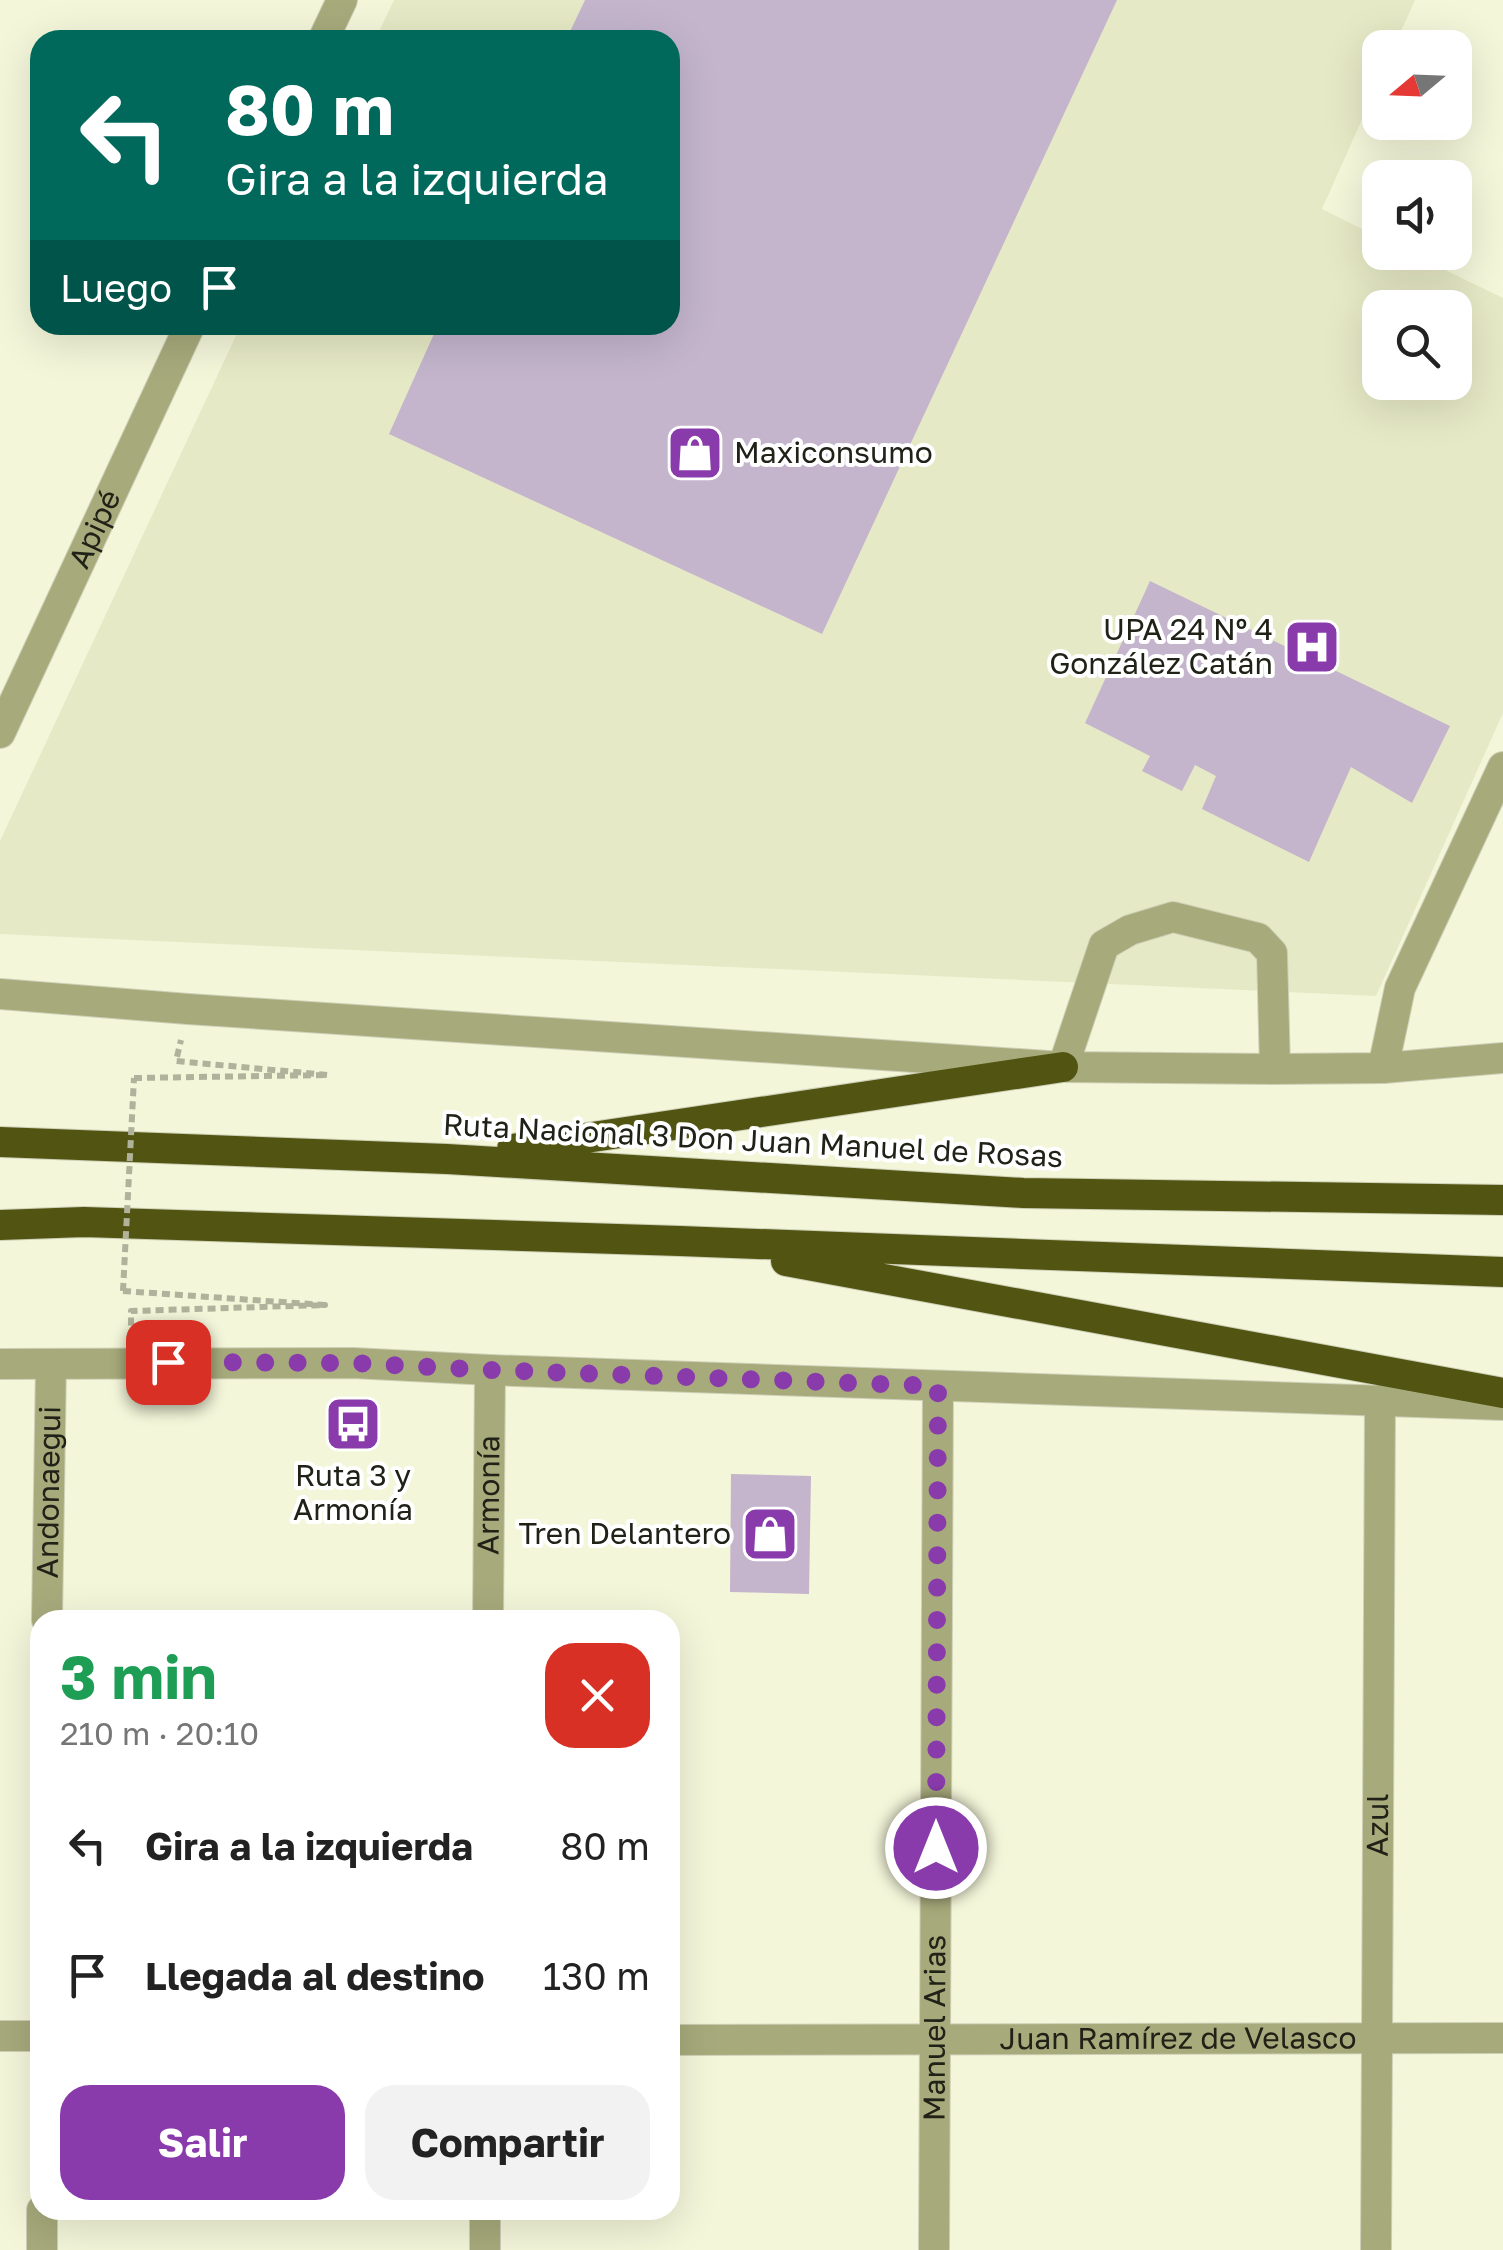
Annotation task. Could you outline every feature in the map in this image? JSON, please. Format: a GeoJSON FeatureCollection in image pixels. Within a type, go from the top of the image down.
{"type":"FeatureCollection","features":[{"type":"Feature","properties":{"kind":"highway"},"geometry":{"type":"LineString","coordinates":[[447,1159],[1063,1067]]}},
{"type":"Feature","properties":{"kind":"highway","name":"Ruta Nacional 3 Don Juan Manuel de Rosas"},"geometry":{"type":"LineString","coordinates":[[0,1142],[447,1159],[1023,1194],[1503,1200]]}},
{"type":"Feature","properties":{"kind":"highway"},"geometry":{"type":"LineString","coordinates":[[0,1225],[84,1222],[1503,1272]]}},
{"type":"Feature","properties":{"kind":"highway"},"geometry":{"type":"LineString","coordinates":[[680,1241],[1503,1393]]}},
{"type":"Feature","properties":{"kind":"street"},"geometry":{"type":"LineString","coordinates":[[328,30],[342,0]]}},
{"type":"Feature","properties":{"kind":"street","name":"Apipé"},"geometry":{"type":"LineString","coordinates":[[0,734],[185,335]]}},
{"type":"Feature","properties":{"kind":"street"},"geometry":{"type":"LineString","coordinates":[[1383,1068],[1400,988],[1503,767]]}},
{"type":"Feature","properties":{"kind":"street"},"geometry":{"type":"LineString","coordinates":[[1063,1067],[1104,946],[1130,930],[1172,916],[1258,938],[1272,953],[1274,1069]]}},
{"type":"Feature","properties":{"kind":"street"},"geometry":{"type":"LineString","coordinates":[[0,994],[1063,1067],[1383,1068],[1503,1058]]}},
{"type":"Feature","properties":{"kind":"street"},"geometry":{"type":"LineString","coordinates":[[0,1364],[353,1363],[1503,1405]]}},
{"type":"Feature","properties":{"kind":"street","name":"Andonaegui"},"geometry":{"type":"LineString","coordinates":[[47,1610],[52,1364]]}},
{"type":"Feature","properties":{"kind":"street","name":"Armonía"},"geometry":{"type":"LineString","coordinates":[[488,1610],[490,1370]]}},
{"type":"Feature","properties":{"kind":"street","name":"Manuel Arias"},"geometry":{"type":"LineString","coordinates":[[934,2250],[938,1386]]}},
{"type":"Feature","properties":{"kind":"street","name":"Azul"},"geometry":{"type":"LineString","coordinates":[[1376,2250],[1380,1400]]}},
{"type":"Feature","properties":{"kind":"street"},"geometry":{"type":"LineString","coordinates":[[0,2036],[30,2036]]}},
{"type":"Feature","properties":{"kind":"street","name":"Juan Ramírez de Velasco"},"geometry":{"type":"LineString","coordinates":[[680,2040],[1503,2038]]}},
{"type":"Feature","properties":{"kind":"street"},"geometry":{"type":"LineString","coordinates":[[42,2220],[42,2250]]}},
{"type":"Feature","properties":{"kind":"street"},"geometry":{"type":"LineString","coordinates":[[485,2220],[485,2250]]}},
{"type":"Feature","properties":{"kind":"path"},"geometry":{"type":"LineString","coordinates":[[131,1362],[131,1311],[325,1305],[122,1291],[134,1078],[328,1075],[176,1061],[188,1009]]}},
{"type":"Feature","properties":{"kind":"shaded area","name":"Maxiconsumo"},"geometry":{"type":"Polygon","coordinates":[[[394,0],[1415,0],[1402,30],[1362,30],[1362,119],[1322,209],[1362,229],[1362,270],[1445,270],[1503,298],[1503,713],[1376,996],[0,934],[0,841],[236,335],[680,335],[680,30],[380,30],[394,0]]]}},
{"type":"Feature","properties":{"kind":"building"},"geometry":{"type":"Polygon","coordinates":[[[585,0],[1117,0],[822,634],[389,434],[434,335],[680,335],[680,30],[571,30],[585,0]]]}},
{"type":"Feature","properties":{"kind":"building"},"geometry":{"type":"Polygon","coordinates":[[[1150,581],[1450,726],[1412,803],[1351,767],[1309,862],[1202,809],[1216,776],[1195,765],[1182,791],[1142,771],[1150,756],[1085,723],[1150,581]]]}},
{"type":"Feature","properties":{"kind":"building","name":"Tren Delantero"},"geometry":{"type":"Polygon","coordinates":[[[731,1474],[811,1476],[809,1594],[730,1592],[731,1474]]]}},
{"type":"Feature","properties":{"kind":"place","name":"Maxiconsumo"},"geometry":{"type":"Point","coordinates":[695,453]}},
{"type":"Feature","properties":{"kind":"place","name":"UPA 24 Nº 4 González Catán"},"geometry":{"type":"Point","coordinates":[1312,647]}},
{"type":"Feature","properties":{"kind":"place","name":"Ruta 3 y Armonía"},"geometry":{"type":"Point","coordinates":[353,1424]}},
{"type":"Feature","properties":{"kind":"place","name":"Tren Delantero"},"geometry":{"type":"Point","coordinates":[770,1534]}},
{"type":"Feature","properties":{"kind":"route"},"geometry":{"type":"LineString","coordinates":[[168,1362],[353,1363],[938,1386],[936,1848]]}}]}
